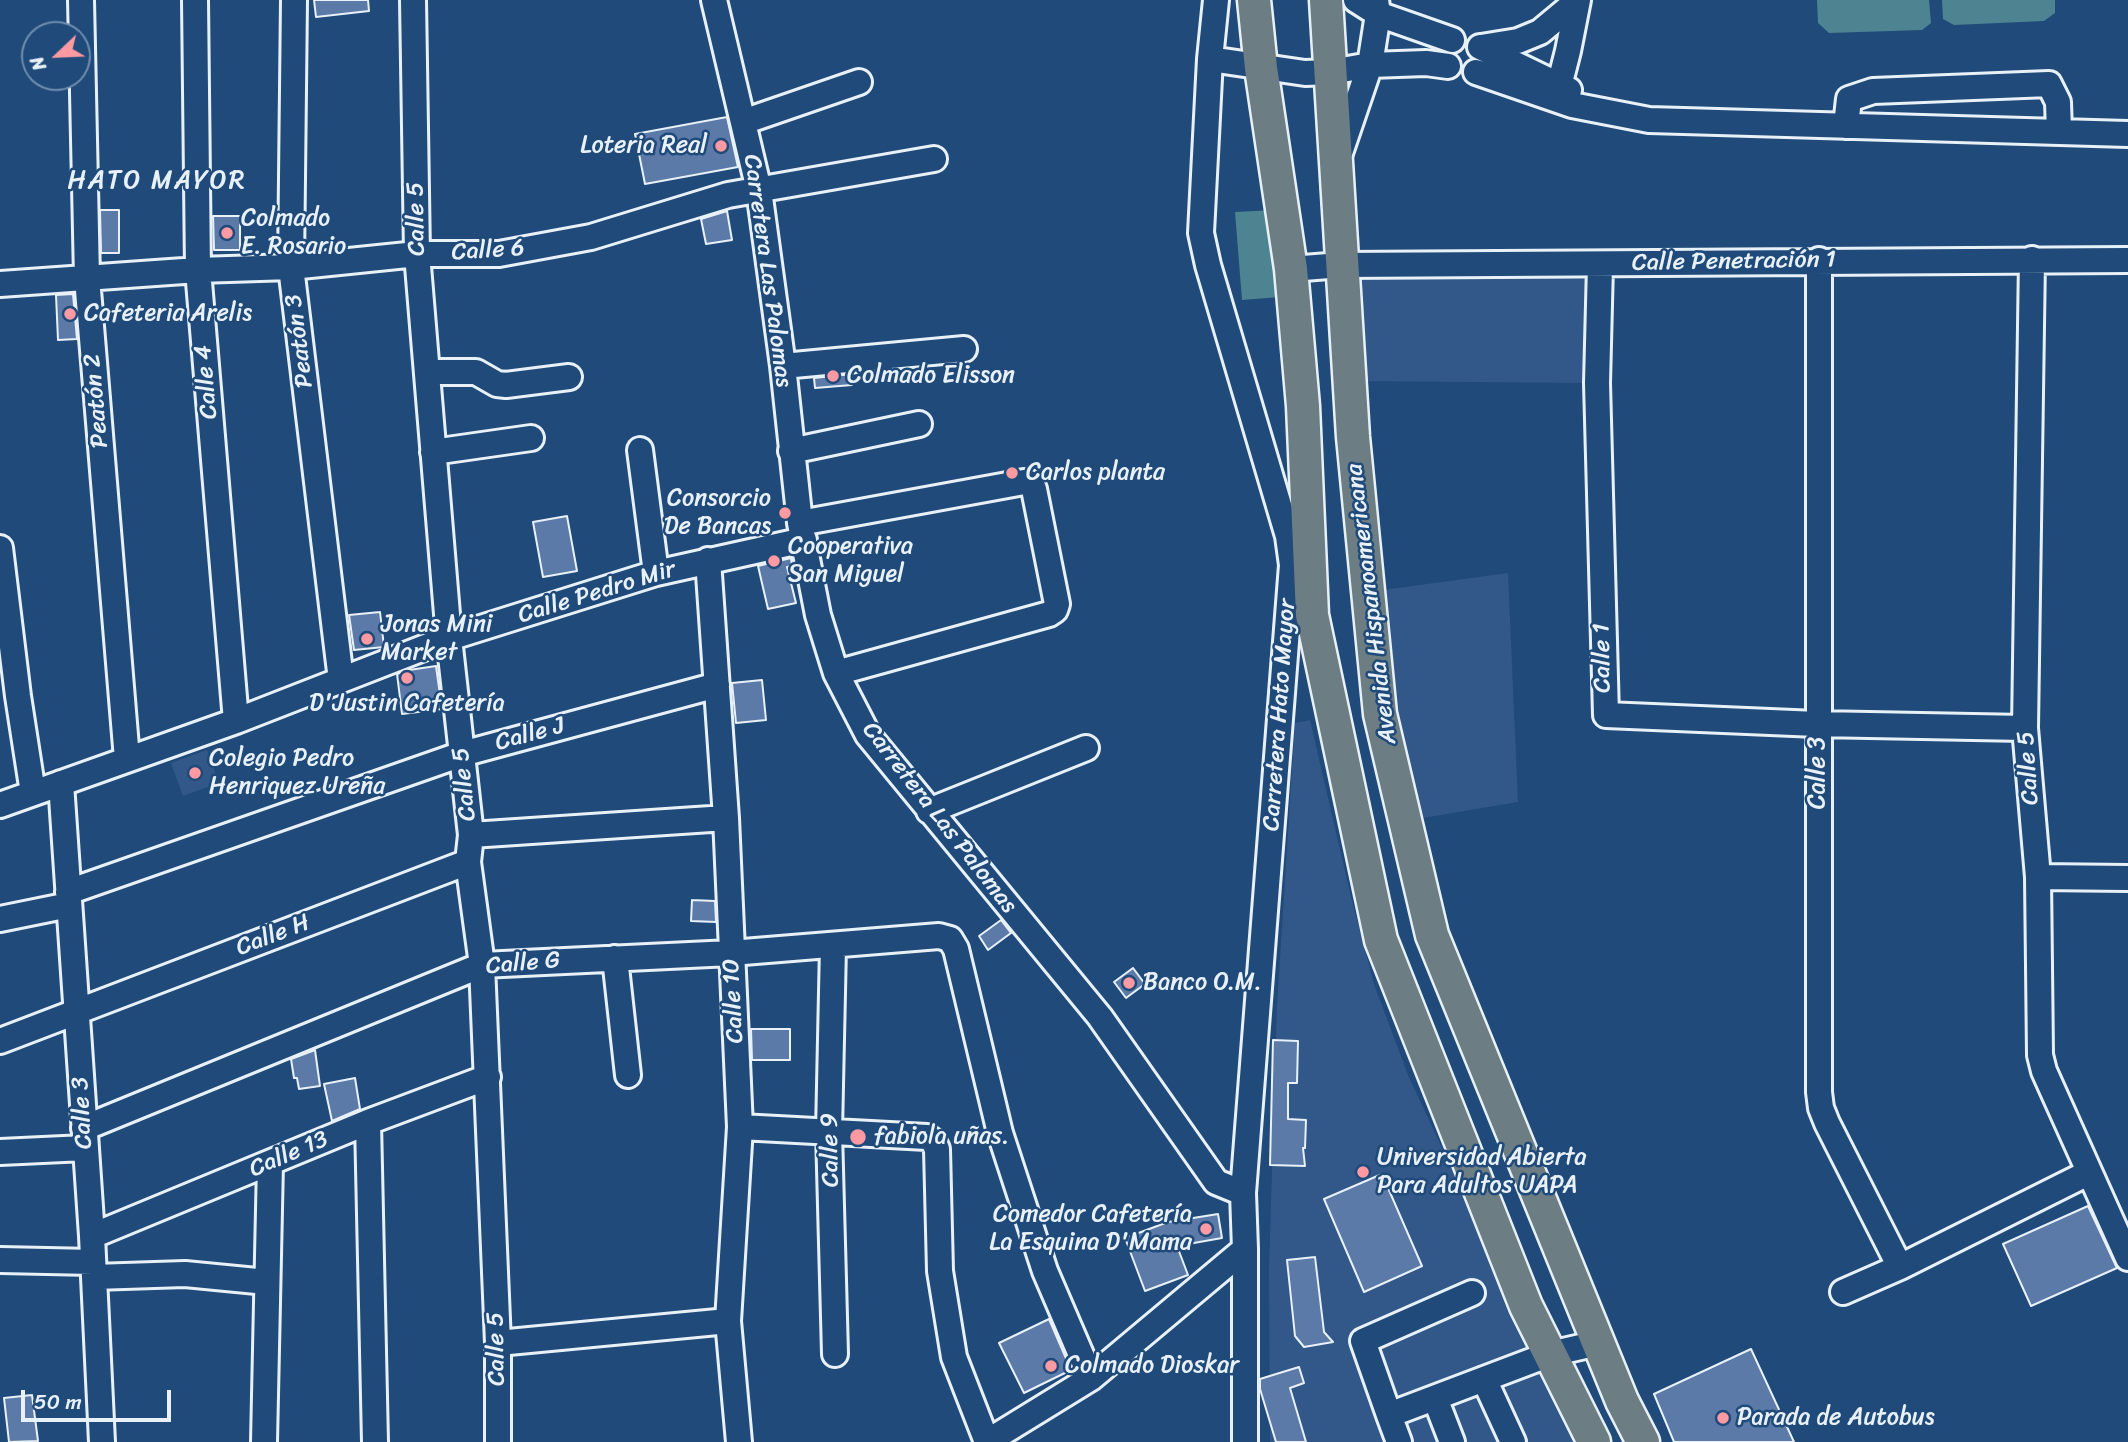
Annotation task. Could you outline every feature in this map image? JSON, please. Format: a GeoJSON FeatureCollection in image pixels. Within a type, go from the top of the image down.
{"type":"FeatureCollection","features":[{"type":"Feature","properties":{"kind":"main road","name":"Avenida Hispanoamericana"},"geometry":{"type":"LineString","coordinates":[[1254,0],[1261,68],[1291,269],[1303,406],[1312,615],[1381,940],[1526,1306],[1594,1442]]}},
{"type":"Feature","properties":{"kind":"main road","name":"Avenida Hispanoamericana"},"geometry":{"type":"LineString","coordinates":[[1326,0],[1353,437],[1380,714],[1432,935],[1622,1401],[1643,1442]]}},
{"type":"Feature","properties":{"kind":"street","name":"Peatón 2"},"geometry":{"type":"LineString","coordinates":[[81,0],[87,278],[127,759]]}},
{"type":"Feature","properties":{"kind":"street","name":"Calle 4"},"geometry":{"type":"LineString","coordinates":[[195,0],[198,270],[236,721]]}},
{"type":"Feature","properties":{"kind":"street","name":"Peatón 3"},"geometry":{"type":"LineString","coordinates":[[294,0],[291,267],[341,680]]}},
{"type":"Feature","properties":{"kind":"street","name":"Calle 5"},"geometry":{"type":"LineString","coordinates":[[414,0],[417,254],[449,638],[471,835],[468,862],[482,965],[498,1343],[498,1442]]}},
{"type":"Feature","properties":{"kind":"street","name":"Carretera Las Palomas"},"geometry":{"type":"LineString","coordinates":[[714,0],[759,190],[802,532],[818,615],[836,673],[868,735],[1100,1017],[1216,1182],[1243,1193]]}},
{"type":"Feature","properties":{"kind":"street","name":"Carretera Hato Mayor"},"geometry":{"type":"LineString","coordinates":[[1216,0],[1210,59],[1201,233],[1208,265],[1288,536],[1292,565],[1243,1193],[1245,1442]]}},
{"type":"Feature","properties":{"kind":"street"},"geometry":{"type":"LineString","coordinates":[[1356,0],[1452,40]]}},
{"type":"Feature","properties":{"kind":"street"},"geometry":{"type":"LineString","coordinates":[[1577,1],[1540,32],[1518,41],[1480,47],[1557,92],[1606,112],[1649,120],[2128,134]]}},
{"type":"Feature","properties":{"kind":"street"},"geometry":{"type":"LineString","coordinates":[[1557,92],[1573,30],[1577,1]]}},
{"type":"Feature","properties":{"kind":"street"},"geometry":{"type":"LineString","coordinates":[[1335,167],[1370,65],[1377,7]]}},
{"type":"Feature","properties":{"kind":"street"},"geometry":{"type":"LineString","coordinates":[[1210,59],[1305,73],[1331,72],[1370,65],[1448,66]]}},
{"type":"Feature","properties":{"kind":"street"},"geometry":{"type":"LineString","coordinates":[[1476,72],[1557,92]]}},
{"type":"Feature","properties":{"kind":"street"},"geometry":{"type":"LineString","coordinates":[[743,122],[859,82]]}},
{"type":"Feature","properties":{"kind":"street"},"geometry":{"type":"LineString","coordinates":[[1846,126],[1849,99],[1873,92],[2049,84],[2058,102],[2059,132]]}},
{"type":"Feature","properties":{"kind":"street","name":"Calle 6"},"geometry":{"type":"LineString","coordinates":[[0,284],[198,270],[291,267],[417,254],[499,254],[591,237],[729,195],[934,159]]}},
{"type":"Feature","properties":{"kind":"street","name":"Calle 5"},"geometry":{"type":"LineString","coordinates":[[2032,259],[2025,728],[2038,877],[2040,1055],[2044,1071],[2088,1173],[2128,1258]]}},
{"type":"Feature","properties":{"kind":"street","name":"Calle 3"},"geometry":{"type":"LineString","coordinates":[[1819,260],[1817,724],[1821,1108],[1900,1267]]}},
{"type":"Feature","properties":{"kind":"street","name":"Calle Penetración 1"},"geometry":{"type":"LineString","coordinates":[[1341,265],[2128,260]]}},
{"type":"Feature","properties":{"kind":"street"},"geometry":{"type":"LineString","coordinates":[[1291,269],[1341,265]]}},
{"type":"Feature","properties":{"kind":"street","name":"Calle 1"},"geometry":{"type":"LineString","coordinates":[[1600,265],[1597,383],[1604,712],[1608,717],[2025,728]]}},
{"type":"Feature","properties":{"kind":"street"},"geometry":{"type":"LineString","coordinates":[[783,366],[964,349]]}},
{"type":"Feature","properties":{"kind":"street"},"geometry":{"type":"LineString","coordinates":[[427,372],[476,373],[497,384],[506,385],[569,377]]}},
{"type":"Feature","properties":{"kind":"street"},"geometry":{"type":"LineString","coordinates":[[791,451],[919,425]]}},
{"type":"Feature","properties":{"kind":"street"},"geometry":{"type":"LineString","coordinates":[[433,452],[531,438]]}},
{"type":"Feature","properties":{"kind":"street"},"geometry":{"type":"LineString","coordinates":[[640,450],[656,573]]}},
{"type":"Feature","properties":{"kind":"street","name":"Calle Pedro Mir"},"geometry":{"type":"LineString","coordinates":[[0,806],[236,721],[449,638],[656,573],[802,532],[1024,482],[1030,483],[1034,489],[1057,604],[1055,610],[1049,614],[836,673]]}},
{"type":"Feature","properties":{"kind":"street"},"geometry":{"type":"LineString","coordinates":[[0,548],[9,696],[33,793]]}},
{"type":"Feature","properties":{"kind":"street","name":"Calle 10"},"geometry":{"type":"LineString","coordinates":[[708,560],[726,818],[740,1127],[727,1321],[739,1442]]}},
{"type":"Feature","properties":{"kind":"street","name":"Calle J"},"geometry":{"type":"LineString","coordinates":[[0,919],[68,898],[462,754],[717,685]]}},
{"type":"Feature","properties":{"kind":"street"},"geometry":{"type":"LineString","coordinates":[[929,811],[1086,748]]}},
{"type":"Feature","properties":{"kind":"street","name":"Calle 3"},"geometry":{"type":"LineString","coordinates":[[61,783],[78,1010],[102,1442]]}},
{"type":"Feature","properties":{"kind":"street"},"geometry":{"type":"LineString","coordinates":[[471,835],[726,818]]}},
{"type":"Feature","properties":{"kind":"street","name":"Calle H"},"geometry":{"type":"LineString","coordinates":[[0,1041],[468,862]]}},
{"type":"Feature","properties":{"kind":"street"},"geometry":{"type":"LineString","coordinates":[[2038,877],[2128,878]]}},
{"type":"Feature","properties":{"kind":"street","name":"Calle G"},"geometry":{"type":"LineString","coordinates":[[0,1152],[84,1138],[482,965],[731,953],[939,936],[950,939],[956,949],[1004,1145],[1045,1271],[1091,1378]]}},
{"type":"Feature","properties":{"kind":"street","name":"Calle 9"},"geometry":{"type":"LineString","coordinates":[[832,946],[829,1132],[835,1354]]}},
{"type":"Feature","properties":{"kind":"street"},"geometry":{"type":"LineString","coordinates":[[615,958],[628,1075]]}},
{"type":"Feature","properties":{"kind":"street","name":"Calle 13"},"geometry":{"type":"LineString","coordinates":[[92,1236],[368,1122],[488,1077]]}},
{"type":"Feature","properties":{"kind":"street"},"geometry":{"type":"LineString","coordinates":[[368,1122],[375,1442]]}},
{"type":"Feature","properties":{"kind":"street"},"geometry":{"type":"LineString","coordinates":[[740,1127],[926,1137],[933,1141],[937,1149],[940,1271],[954,1357],[987,1442],[1091,1378],[1245,1249]]}},
{"type":"Feature","properties":{"kind":"street"},"geometry":{"type":"LineString","coordinates":[[264,1442],[270,1163]]}},
{"type":"Feature","properties":{"kind":"street"},"geometry":{"type":"LineString","coordinates":[[1843,1292],[1900,1267],[2088,1173]]}},
{"type":"Feature","properties":{"kind":"street"},"geometry":{"type":"LineString","coordinates":[[0,1260],[267,1282]]}},
{"type":"Feature","properties":{"kind":"street"},"geometry":{"type":"LineString","coordinates":[[1399,1442],[1363,1341],[1472,1293]]}},
{"type":"Feature","properties":{"kind":"street"},"geometry":{"type":"LineString","coordinates":[[498,1343],[727,1321]]}},
{"type":"Feature","properties":{"kind":"street"},"geometry":{"type":"LineString","coordinates":[[1389,1415],[1550,1354],[1598,1343]]}},
{"type":"Feature","properties":{"kind":"street"},"geometry":{"type":"LineString","coordinates":[[1485,1379],[1513,1442]]}},
{"type":"Feature","properties":{"kind":"street"},"geometry":{"type":"LineString","coordinates":[[1435,1398],[1452,1442]]}},
{"type":"Feature","properties":{"kind":"shaded area"},"geometry":{"type":"Polygon","coordinates":[[[1347,273],[1588,273],[1589,383],[1353,381],[1347,273]]]}},
{"type":"Feature","properties":{"kind":"shaded area"},"geometry":{"type":"Polygon","coordinates":[[[1508,573],[1518,802],[1405,821],[1368,592],[1508,573]]]}},
{"type":"Feature","properties":{"kind":"shaded area","name":"Universidad Abierta Para Adultos UAPA"},"geometry":{"type":"Polygon","coordinates":[[[1310,720],[1374,984],[1408,1075],[1579,1442],[1270,1442],[1269,1268],[1277,1005],[1295,723],[1310,720]]]}},
{"type":"Feature","properties":{"kind":"shaded area","name":"Colegio Pedro Henriquez Ureña"},"geometry":{"type":"Polygon","coordinates":[[[207,750],[219,783],[183,796],[171,763],[207,750]]]}},
{"type":"Feature","properties":{"kind":"green space"},"geometry":{"type":"Polygon","coordinates":[[[1817,0],[1929,0],[1931,23],[1922,30],[1829,33],[1818,23],[1817,0]]]}},
{"type":"Feature","properties":{"kind":"green space"},"geometry":{"type":"Polygon","coordinates":[[[1942,0],[2055,0],[2055,13],[2044,21],[1954,25],[1943,19],[1942,0]]]}},
{"type":"Feature","properties":{"kind":"green space"},"geometry":{"type":"Polygon","coordinates":[[[1274,210],[1280,297],[1242,300],[1235,212],[1274,210]]]}},
{"type":"Feature","properties":{"kind":"building"},"geometry":{"type":"Polygon","coordinates":[[[314,0],[368,0],[369,11],[316,17],[314,0]]]}},
{"type":"Feature","properties":{"kind":"building"},"geometry":{"type":"Polygon","coordinates":[[[727,117],[738,167],[645,184],[635,134],[727,117]]]}},
{"type":"Feature","properties":{"kind":"building"},"geometry":{"type":"Polygon","coordinates":[[[100,210],[119,210],[119,253],[101,253],[100,210]]]}},
{"type":"Feature","properties":{"kind":"building"},"geometry":{"type":"Polygon","coordinates":[[[727,211],[732,240],[706,244],[701,219],[727,211]]]}},
{"type":"Feature","properties":{"kind":"building","name":"Colmado E. Rosario"},"geometry":{"type":"Polygon","coordinates":[[[213,216],[240,216],[240,250],[214,250],[213,216]]]}},
{"type":"Feature","properties":{"kind":"building","name":"Cafeteria Arelis"},"geometry":{"type":"Polygon","coordinates":[[[73,294],[77,339],[58,340],[56,295],[73,294]]]}},
{"type":"Feature","properties":{"kind":"building"},"geometry":{"type":"Polygon","coordinates":[[[852,374],[852,385],[815,388],[814,378],[852,374]]]}},
{"type":"Feature","properties":{"kind":"building"},"geometry":{"type":"Polygon","coordinates":[[[567,516],[577,571],[543,577],[533,522],[567,516]]]}},
{"type":"Feature","properties":{"kind":"building"},"geometry":{"type":"Polygon","coordinates":[[[791,558],[792,566],[787,567],[796,603],[768,609],[758,566],[791,558]]]}},
{"type":"Feature","properties":{"kind":"building"},"geometry":{"type":"Polygon","coordinates":[[[380,612],[384,647],[354,650],[349,615],[380,612]]]}},
{"type":"Feature","properties":{"kind":"building"},"geometry":{"type":"Polygon","coordinates":[[[436,666],[442,709],[402,714],[397,674],[436,666]]]}},
{"type":"Feature","properties":{"kind":"building"},"geometry":{"type":"Polygon","coordinates":[[[762,680],[766,720],[736,723],[732,683],[762,680]]]}},
{"type":"Feature","properties":{"kind":"building"},"geometry":{"type":"Polygon","coordinates":[[[692,900],[715,901],[716,922],[691,921],[692,900]]]}},
{"type":"Feature","properties":{"kind":"building"},"geometry":{"type":"Polygon","coordinates":[[[1001,920],[1011,933],[988,950],[979,936],[1001,920]]]}},
{"type":"Feature","properties":{"kind":"building","name":"Banco O.M."},"geometry":{"type":"Polygon","coordinates":[[[1133,968],[1145,984],[1126,998],[1114,982],[1133,968]]]}},
{"type":"Feature","properties":{"kind":"building"},"geometry":{"type":"Polygon","coordinates":[[[751,1029],[790,1029],[790,1060],[752,1060],[751,1029]]]}},
{"type":"Feature","properties":{"kind":"building"},"geometry":{"type":"Polygon","coordinates":[[[1273,1040],[1298,1041],[1297,1083],[1288,1083],[1288,1119],[1306,1120],[1303,1148],[1305,1166],[1270,1165],[1273,1040]]]}},
{"type":"Feature","properties":{"kind":"building"},"geometry":{"type":"Polygon","coordinates":[[[315,1050],[320,1086],[299,1089],[291,1059],[315,1050]]]}},
{"type":"Feature","properties":{"kind":"building"},"geometry":{"type":"Polygon","coordinates":[[[355,1078],[360,1109],[332,1121],[324,1084],[355,1078]]]}},
{"type":"Feature","properties":{"kind":"building"},"geometry":{"type":"Polygon","coordinates":[[[1382,1174],[1422,1266],[1364,1292],[1324,1199],[1382,1174]]]}},
{"type":"Feature","properties":{"kind":"building"},"geometry":{"type":"Polygon","coordinates":[[[2088,1206],[2117,1268],[2031,1306],[2003,1244],[2088,1206]]]}},
{"type":"Feature","properties":{"kind":"building"},"geometry":{"type":"Polygon","coordinates":[[[1218,1214],[1222,1238],[1177,1246],[1188,1275],[1145,1291],[1125,1238],[1168,1222],[1218,1214]]]}},
{"type":"Feature","properties":{"kind":"building"},"geometry":{"type":"Polygon","coordinates":[[[1315,1257],[1324,1332],[1333,1342],[1304,1347],[1295,1336],[1287,1260],[1315,1257]]]}},
{"type":"Feature","properties":{"kind":"building"},"geometry":{"type":"Polygon","coordinates":[[[1049,1319],[1071,1370],[1024,1393],[999,1343],[1049,1319]]]}},
{"type":"Feature","properties":{"kind":"building","name":"Parada de Autobus"},"geometry":{"type":"Polygon","coordinates":[[[1751,1349],[1794,1442],[1674,1442],[1654,1394],[1751,1349]]]}},
{"type":"Feature","properties":{"kind":"building"},"geometry":{"type":"Polygon","coordinates":[[[1299,1367],[1304,1383],[1290,1388],[1306,1442],[1276,1442],[1260,1389],[1260,1379],[1299,1367]]]}},
{"type":"Feature","properties":{"kind":"building"},"geometry":{"type":"Polygon","coordinates":[[[32,1395],[38,1441],[9,1442],[4,1398],[32,1395]]]}},
{"type":"Feature","properties":{"kind":"place","name":"Loteria Real"},"geometry":{"type":"Point","coordinates":[721,146]}},
{"type":"Feature","properties":{"kind":"place","name":"Colmado E. Rosario"},"geometry":{"type":"Point","coordinates":[227,233]}},
{"type":"Feature","properties":{"kind":"place","name":"Cafeteria Arelis"},"geometry":{"type":"Point","coordinates":[70,314]}},
{"type":"Feature","properties":{"kind":"place","name":"Colmado Elisson"},"geometry":{"type":"Point","coordinates":[833,376]}},
{"type":"Feature","properties":{"kind":"place","name":"Carlos planta"},"geometry":{"type":"Point","coordinates":[1012,473]}},
{"type":"Feature","properties":{"kind":"place","name":"Consorcio De Bancas"},"geometry":{"type":"Point","coordinates":[785,513]}},
{"type":"Feature","properties":{"kind":"place","name":"Cooperativa San Miguel"},"geometry":{"type":"Point","coordinates":[774,561]}},
{"type":"Feature","properties":{"kind":"place","name":"Jonas Mini Market"},"geometry":{"type":"Point","coordinates":[367,639]}},
{"type":"Feature","properties":{"kind":"place","name":"D'Justin Cafetería"},"geometry":{"type":"Point","coordinates":[407,678]}},
{"type":"Feature","properties":{"kind":"place","name":"Colegio Pedro Henriquez Ureña"},"geometry":{"type":"Point","coordinates":[195,773]}},
{"type":"Feature","properties":{"kind":"place","name":"Banco O.M."},"geometry":{"type":"Point","coordinates":[1129,983]}},
{"type":"Feature","properties":{"kind":"place","name":"fabiola uñas."},"geometry":{"type":"Point","coordinates":[858,1137]}},
{"type":"Feature","properties":{"kind":"place","name":"Universidad Abierta Para Adultos UAPA"},"geometry":{"type":"Point","coordinates":[1363,1172]}},
{"type":"Feature","properties":{"kind":"place","name":"Comedor Cafetería La Esquina D'Mama"},"geometry":{"type":"Point","coordinates":[1206,1229]}},
{"type":"Feature","properties":{"kind":"place","name":"Colmado Dioskar"},"geometry":{"type":"Point","coordinates":[1051,1366]}},
{"type":"Feature","properties":{"kind":"place","name":"Parada de Autobus"},"geometry":{"type":"Point","coordinates":[1723,1418]}},
{"type":"Feature","properties":{"kind":"district","name":"HATO MAYOR"},"geometry":{"type":"Point","coordinates":[157,181]}}]}
